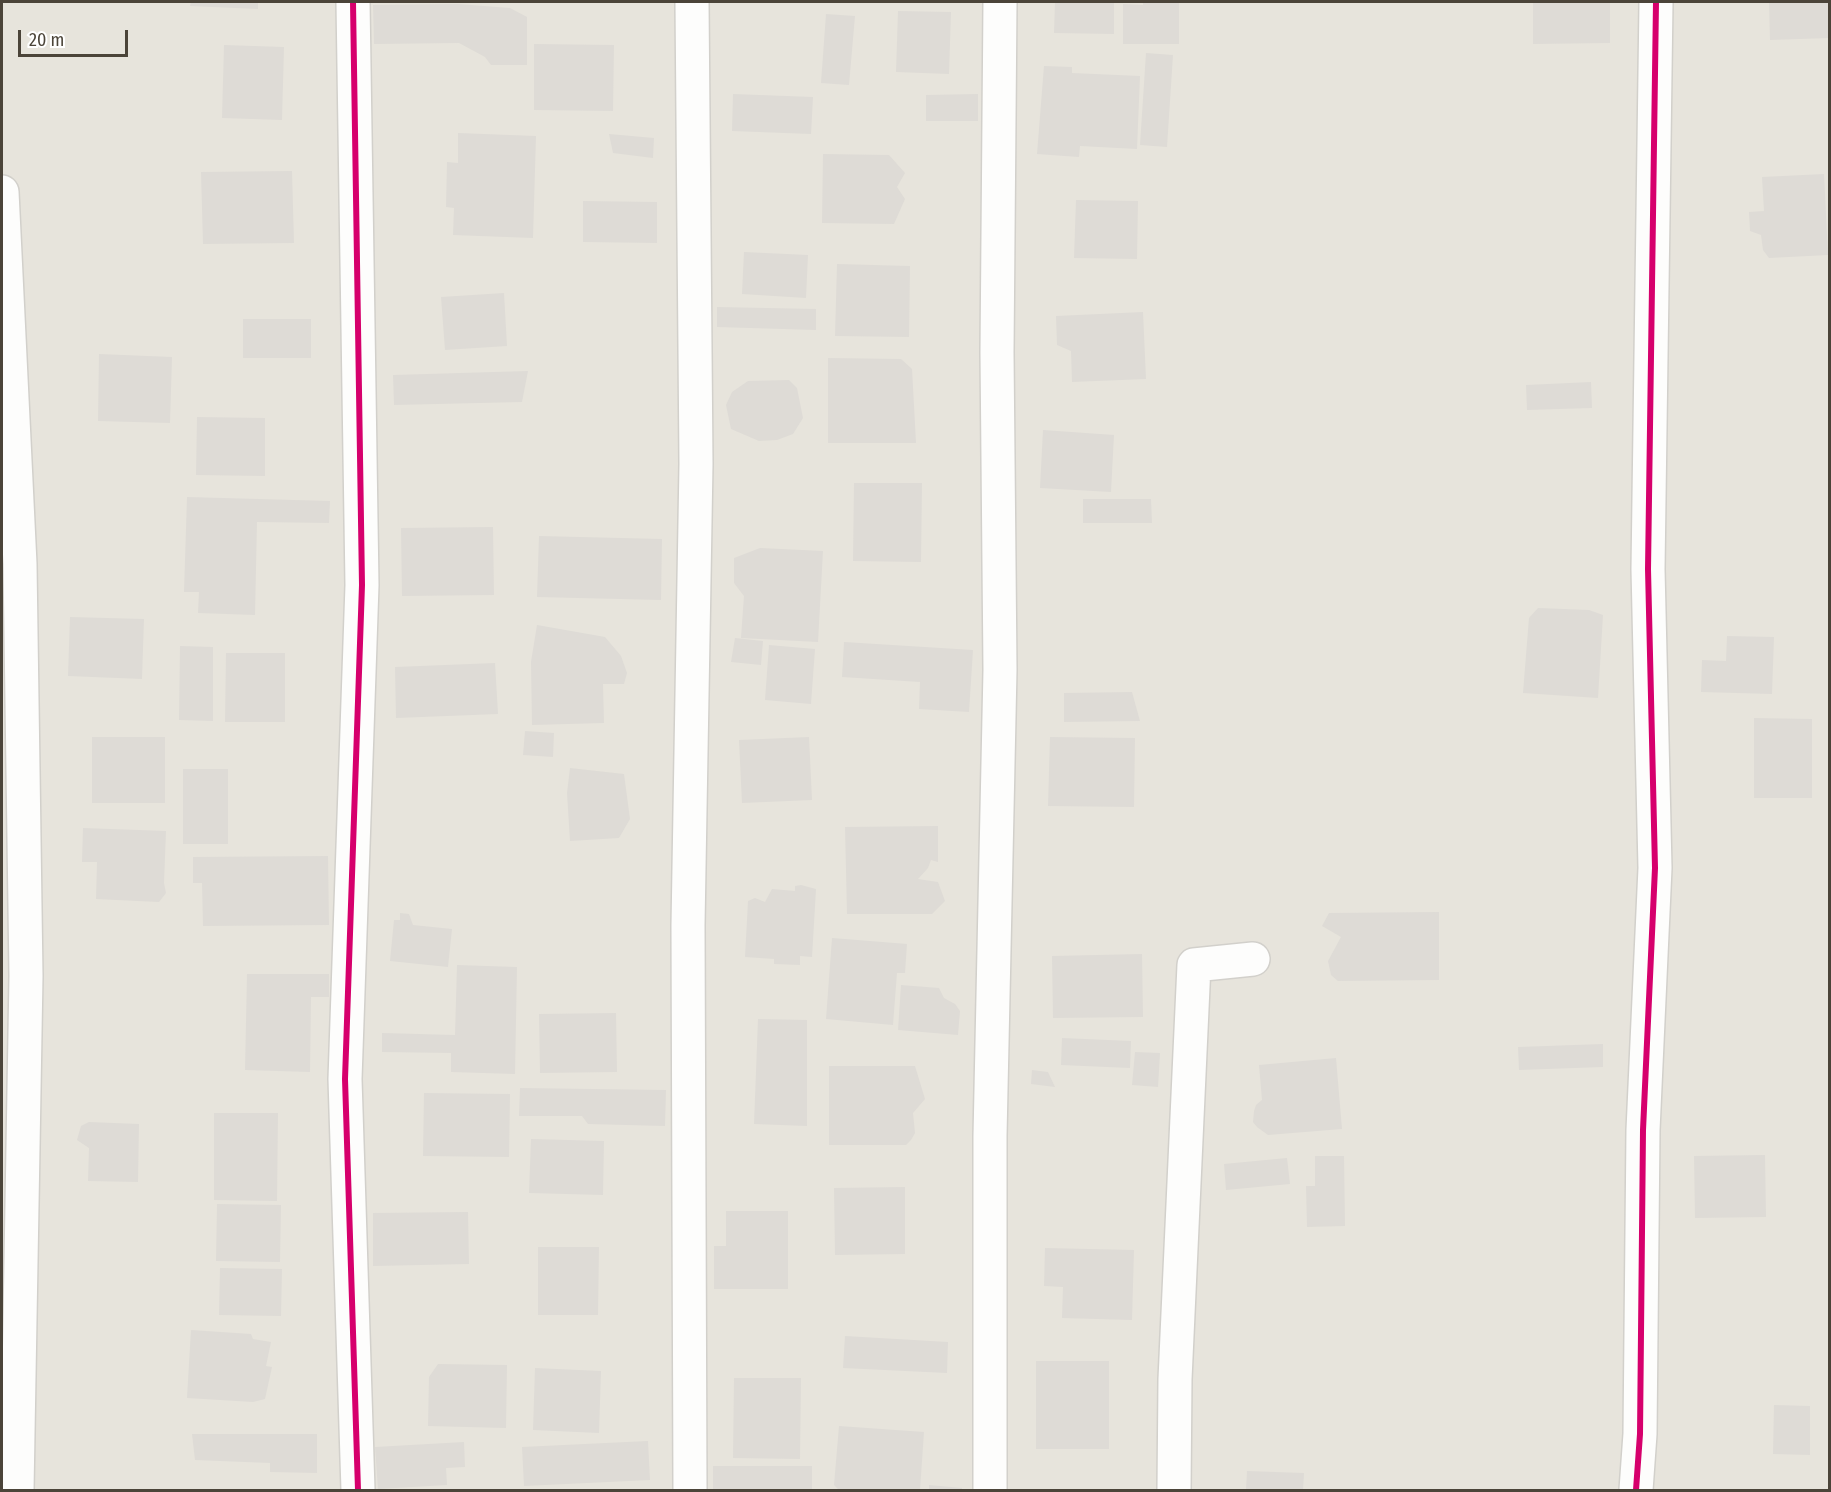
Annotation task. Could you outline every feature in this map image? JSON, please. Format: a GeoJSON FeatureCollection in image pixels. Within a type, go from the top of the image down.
{"type":"FeatureCollection","features":[{"type":"Feature","properties":{"kind":"street"},"geometry":{"type":"LineString","coordinates":[[353,2],[362,585],[345,1079],[358,1491]]}},
{"type":"Feature","properties":{"kind":"street"},"geometry":{"type":"LineString","coordinates":[[690,1491],[688,925],[696,464],[692,2]]}},
{"type":"Feature","properties":{"kind":"street"},"geometry":{"type":"LineString","coordinates":[[990,1491],[990,1136],[1000,670],[997,352],[1000,2]]}},
{"type":"Feature","properties":{"kind":"street"},"geometry":{"type":"LineString","coordinates":[[1636,1491],[1640,1434],[1643,1130],[1655,868],[1648,569],[1656,2]]}},
{"type":"Feature","properties":{"kind":"street"},"geometry":{"type":"LineString","coordinates":[[2,192],[20,564],[26,976],[17,1491]]}},
{"type":"Feature","properties":{"kind":"street"},"geometry":{"type":"LineString","coordinates":[[1174,1491],[1175,1379],[1194,964],[1253,959]]}},
{"type":"Feature","properties":{"kind":"shaded area"},"geometry":{"type":"Polygon","coordinates":[[[2,2],[1829,2],[1829,1490],[2,1490],[2,2]]]}},
{"type":"Feature","properties":{"kind":"building"},"geometry":{"type":"Polygon","coordinates":[[[191,2],[258,2],[258,9],[190,6],[191,2]]]}},
{"type":"Feature","properties":{"kind":"building"},"geometry":{"type":"Polygon","coordinates":[[[1055,2],[1114,2],[1114,34],[1054,33],[1055,2]]]}},
{"type":"Feature","properties":{"kind":"building"},"geometry":{"type":"Polygon","coordinates":[[[1143,2],[1179,2],[1179,44],[1123,44],[1123,4],[1143,5],[1143,2]]]}},
{"type":"Feature","properties":{"kind":"building"},"geometry":{"type":"Polygon","coordinates":[[[1533,2],[1610,2],[1610,43],[1533,44],[1533,2]]]}},
{"type":"Feature","properties":{"kind":"building"},"geometry":{"type":"Polygon","coordinates":[[[1769,2],[1830,2],[1830,38],[1770,40],[1769,2]]]}},
{"type":"Feature","properties":{"kind":"building"},"geometry":{"type":"Polygon","coordinates":[[[458,4],[510,8],[527,17],[527,65],[491,65],[485,57],[459,43],[374,44],[373,5],[458,4]]]}},
{"type":"Feature","properties":{"kind":"building"},"geometry":{"type":"Polygon","coordinates":[[[898,11],[951,12],[949,74],[896,72],[898,11]]]}},
{"type":"Feature","properties":{"kind":"building"},"geometry":{"type":"Polygon","coordinates":[[[826,14],[855,16],[849,85],[821,83],[826,14]]]}},
{"type":"Feature","properties":{"kind":"building"},"geometry":{"type":"Polygon","coordinates":[[[534,44],[614,45],[613,111],[534,110],[534,44]]]}},
{"type":"Feature","properties":{"kind":"building"},"geometry":{"type":"Polygon","coordinates":[[[224,45],[284,47],[282,120],[222,118],[224,45]]]}},
{"type":"Feature","properties":{"kind":"building"},"geometry":{"type":"Polygon","coordinates":[[[1146,53],[1173,55],[1167,147],[1140,145],[1146,53]]]}},
{"type":"Feature","properties":{"kind":"building"},"geometry":{"type":"Polygon","coordinates":[[[1044,66],[1072,67],[1072,73],[1140,76],[1137,149],[1080,146],[1079,157],[1037,154],[1044,66]]]}},
{"type":"Feature","properties":{"kind":"building"},"geometry":{"type":"Polygon","coordinates":[[[733,94],[813,97],[811,134],[732,131],[733,94]]]}},
{"type":"Feature","properties":{"kind":"building"},"geometry":{"type":"Polygon","coordinates":[[[978,94],[978,121],[926,121],[926,95],[978,94]]]}},
{"type":"Feature","properties":{"kind":"building"},"geometry":{"type":"Polygon","coordinates":[[[458,133],[536,136],[533,238],[453,235],[454,208],[446,207],[447,162],[458,163],[458,133]]]}},
{"type":"Feature","properties":{"kind":"building"},"geometry":{"type":"Polygon","coordinates":[[[609,134],[654,138],[653,158],[613,153],[609,134]]]}},
{"type":"Feature","properties":{"kind":"building"},"geometry":{"type":"Polygon","coordinates":[[[823,154],[889,155],[905,173],[897,187],[905,199],[894,224],[822,223],[823,154]]]}},
{"type":"Feature","properties":{"kind":"building"},"geometry":{"type":"Polygon","coordinates":[[[292,171],[294,243],[203,244],[201,172],[292,171]]]}},
{"type":"Feature","properties":{"kind":"building"},"geometry":{"type":"Polygon","coordinates":[[[1824,174],[1828,255],[1769,258],[1763,250],[1761,235],[1750,231],[1749,212],[1764,211],[1762,177],[1824,174]]]}},
{"type":"Feature","properties":{"kind":"building"},"geometry":{"type":"Polygon","coordinates":[[[1076,200],[1138,201],[1137,259],[1074,258],[1076,200]]]}},
{"type":"Feature","properties":{"kind":"building"},"geometry":{"type":"Polygon","coordinates":[[[583,201],[657,202],[657,243],[583,242],[583,201]]]}},
{"type":"Feature","properties":{"kind":"building"},"geometry":{"type":"Polygon","coordinates":[[[744,252],[808,255],[806,298],[742,294],[744,252]]]}},
{"type":"Feature","properties":{"kind":"building"},"geometry":{"type":"Polygon","coordinates":[[[837,264],[910,266],[909,337],[835,336],[837,264]]]}},
{"type":"Feature","properties":{"kind":"building"},"geometry":{"type":"Polygon","coordinates":[[[504,293],[507,346],[445,350],[441,297],[504,293]]]}},
{"type":"Feature","properties":{"kind":"building"},"geometry":{"type":"Polygon","coordinates":[[[717,307],[816,309],[816,330],[717,327],[717,307]]]}},
{"type":"Feature","properties":{"kind":"building"},"geometry":{"type":"Polygon","coordinates":[[[1143,312],[1146,379],[1072,382],[1071,351],[1057,345],[1056,316],[1143,312]]]}},
{"type":"Feature","properties":{"kind":"building"},"geometry":{"type":"Polygon","coordinates":[[[243,319],[311,319],[311,358],[243,358],[243,319]]]}},
{"type":"Feature","properties":{"kind":"building"},"geometry":{"type":"Polygon","coordinates":[[[99,354],[172,357],[170,423],[98,421],[99,354]]]}},
{"type":"Feature","properties":{"kind":"building"},"geometry":{"type":"Polygon","coordinates":[[[828,358],[901,359],[912,369],[916,443],[828,443],[828,358]]]}},
{"type":"Feature","properties":{"kind":"building"},"geometry":{"type":"Polygon","coordinates":[[[528,371],[522,402],[394,405],[393,375],[528,371]]]}},
{"type":"Feature","properties":{"kind":"building"},"geometry":{"type":"Polygon","coordinates":[[[789,380],[797,388],[803,418],[793,434],[777,440],[759,441],[731,429],[726,405],[732,392],[748,381],[789,380]]]}},
{"type":"Feature","properties":{"kind":"building"},"geometry":{"type":"Polygon","coordinates":[[[1591,382],[1592,408],[1527,410],[1526,385],[1591,382]]]}},
{"type":"Feature","properties":{"kind":"building"},"geometry":{"type":"Polygon","coordinates":[[[197,417],[265,418],[265,476],[196,475],[197,417]]]}},
{"type":"Feature","properties":{"kind":"building"},"geometry":{"type":"Polygon","coordinates":[[[1043,430],[1114,435],[1111,492],[1040,488],[1043,430]]]}},
{"type":"Feature","properties":{"kind":"building"},"geometry":{"type":"Polygon","coordinates":[[[854,483],[922,483],[921,562],[853,561],[854,483]]]}},
{"type":"Feature","properties":{"kind":"building"},"geometry":{"type":"Polygon","coordinates":[[[187,497],[330,501],[329,523],[257,522],[255,615],[198,613],[199,592],[184,592],[187,497]]]}},
{"type":"Feature","properties":{"kind":"building"},"geometry":{"type":"Polygon","coordinates":[[[1083,499],[1151,499],[1152,523],[1083,523],[1083,499]]]}},
{"type":"Feature","properties":{"kind":"building"},"geometry":{"type":"Polygon","coordinates":[[[493,527],[494,595],[402,596],[401,528],[493,527]]]}},
{"type":"Feature","properties":{"kind":"building"},"geometry":{"type":"Polygon","coordinates":[[[539,536],[662,539],[661,600],[537,597],[539,536]]]}},
{"type":"Feature","properties":{"kind":"building"},"geometry":{"type":"Polygon","coordinates":[[[760,548],[823,551],[818,642],[741,638],[744,596],[734,583],[734,558],[760,548]]]}},
{"type":"Feature","properties":{"kind":"building"},"geometry":{"type":"Polygon","coordinates":[[[1538,608],[1589,610],[1603,615],[1598,698],[1523,693],[1529,618],[1538,608]]]}},
{"type":"Feature","properties":{"kind":"building"},"geometry":{"type":"Polygon","coordinates":[[[70,617],[144,619],[142,679],[68,676],[70,617]]]}},
{"type":"Feature","properties":{"kind":"building"},"geometry":{"type":"Polygon","coordinates":[[[537,625],[605,637],[621,656],[627,673],[624,684],[603,684],[604,723],[532,725],[531,662],[537,625]]]}},
{"type":"Feature","properties":{"kind":"building"},"geometry":{"type":"Polygon","coordinates":[[[1727,636],[1774,637],[1772,694],[1701,692],[1702,660],[1726,661],[1727,636]]]}},
{"type":"Feature","properties":{"kind":"building"},"geometry":{"type":"Polygon","coordinates":[[[735,638],[763,641],[761,665],[731,662],[735,638]]]}},
{"type":"Feature","properties":{"kind":"building"},"geometry":{"type":"Polygon","coordinates":[[[844,642],[973,650],[969,712],[919,709],[920,682],[842,677],[844,642]]]}},
{"type":"Feature","properties":{"kind":"building"},"geometry":{"type":"Polygon","coordinates":[[[769,645],[815,649],[811,704],[765,700],[769,645]]]}},
{"type":"Feature","properties":{"kind":"building"},"geometry":{"type":"Polygon","coordinates":[[[180,646],[213,647],[213,721],[179,720],[180,646]]]}},
{"type":"Feature","properties":{"kind":"building"},"geometry":{"type":"Polygon","coordinates":[[[226,653],[285,653],[285,722],[225,722],[226,653]]]}},
{"type":"Feature","properties":{"kind":"building"},"geometry":{"type":"Polygon","coordinates":[[[495,663],[498,714],[396,718],[395,667],[495,663]]]}},
{"type":"Feature","properties":{"kind":"building"},"geometry":{"type":"Polygon","coordinates":[[[1132,692],[1140,721],[1064,722],[1064,693],[1132,692]]]}},
{"type":"Feature","properties":{"kind":"building"},"geometry":{"type":"Polygon","coordinates":[[[1754,718],[1812,719],[1812,798],[1754,798],[1754,718]]]}},
{"type":"Feature","properties":{"kind":"building"},"geometry":{"type":"Polygon","coordinates":[[[525,731],[554,733],[553,757],[523,755],[525,731]]]}},
{"type":"Feature","properties":{"kind":"building"},"geometry":{"type":"Polygon","coordinates":[[[92,737],[165,737],[165,803],[92,803],[92,737]]]}},
{"type":"Feature","properties":{"kind":"building"},"geometry":{"type":"Polygon","coordinates":[[[809,737],[812,800],[742,803],[739,740],[809,737]]]}},
{"type":"Feature","properties":{"kind":"building"},"geometry":{"type":"Polygon","coordinates":[[[1050,737],[1135,738],[1134,807],[1048,806],[1050,737]]]}},
{"type":"Feature","properties":{"kind":"building"},"geometry":{"type":"Polygon","coordinates":[[[570,768],[624,774],[630,819],[619,838],[570,841],[567,793],[570,768]]]}},
{"type":"Feature","properties":{"kind":"building"},"geometry":{"type":"Polygon","coordinates":[[[183,769],[228,769],[228,844],[183,844],[183,769]]]}},
{"type":"Feature","properties":{"kind":"building"},"geometry":{"type":"Polygon","coordinates":[[[938,826],[938,862],[931,860],[928,868],[918,879],[938,882],[945,901],[932,914],[847,914],[845,827],[938,826]]]}},
{"type":"Feature","properties":{"kind":"building"},"geometry":{"type":"Polygon","coordinates":[[[83,828],[166,831],[164,883],[166,893],[159,902],[96,899],[97,862],[82,862],[83,828]]]}},
{"type":"Feature","properties":{"kind":"building"},"geometry":{"type":"Polygon","coordinates":[[[328,856],[329,925],[203,926],[202,883],[193,883],[193,857],[328,856]]]}},
{"type":"Feature","properties":{"kind":"building"},"geometry":{"type":"Polygon","coordinates":[[[801,885],[816,889],[812,957],[800,956],[800,965],[774,964],[774,959],[745,957],[748,901],[755,898],[765,902],[772,889],[795,891],[795,886],[801,885]]]}},
{"type":"Feature","properties":{"kind":"building"},"geometry":{"type":"Polygon","coordinates":[[[1439,912],[1439,980],[1338,981],[1331,975],[1328,961],[1341,937],[1322,926],[1329,913],[1439,912]]]}},
{"type":"Feature","properties":{"kind":"building"},"geometry":{"type":"Polygon","coordinates":[[[400,913],[409,914],[413,925],[452,929],[448,967],[390,961],[394,920],[400,920],[400,913]]]}},
{"type":"Feature","properties":{"kind":"building"},"geometry":{"type":"Polygon","coordinates":[[[832,938],[907,944],[905,973],[897,973],[893,1025],[826,1019],[832,938]]]}},
{"type":"Feature","properties":{"kind":"building"},"geometry":{"type":"Polygon","coordinates":[[[1142,954],[1143,1017],[1053,1018],[1052,956],[1142,954]]]}},
{"type":"Feature","properties":{"kind":"building"},"geometry":{"type":"Polygon","coordinates":[[[457,965],[517,967],[515,1074],[451,1072],[451,1053],[382,1052],[382,1033],[455,1035],[457,965]]]}},
{"type":"Feature","properties":{"kind":"building"},"geometry":{"type":"Polygon","coordinates":[[[247,974],[329,974],[329,997],[311,997],[310,1072],[245,1070],[247,974]]]}},
{"type":"Feature","properties":{"kind":"building"},"geometry":{"type":"Polygon","coordinates":[[[901,985],[939,988],[944,998],[955,1004],[960,1011],[958,1035],[898,1030],[901,985]]]}},
{"type":"Feature","properties":{"kind":"building"},"geometry":{"type":"Polygon","coordinates":[[[616,1013],[617,1072],[540,1073],[539,1014],[616,1013]]]}},
{"type":"Feature","properties":{"kind":"building"},"geometry":{"type":"Polygon","coordinates":[[[758,1019],[807,1020],[807,1126],[754,1124],[758,1019]]]}},
{"type":"Feature","properties":{"kind":"building"},"geometry":{"type":"Polygon","coordinates":[[[1062,1038],[1131,1041],[1130,1068],[1061,1065],[1062,1038]]]}},
{"type":"Feature","properties":{"kind":"building"},"geometry":{"type":"Polygon","coordinates":[[[1603,1044],[1603,1067],[1519,1070],[1518,1047],[1603,1044]]]}},
{"type":"Feature","properties":{"kind":"building"},"geometry":{"type":"Polygon","coordinates":[[[1135,1052],[1160,1053],[1158,1087],[1132,1085],[1135,1052]]]}},
{"type":"Feature","properties":{"kind":"building"},"geometry":{"type":"Polygon","coordinates":[[[1336,1058],[1342,1129],[1268,1135],[1257,1127],[1253,1122],[1256,1105],[1262,1100],[1259,1065],[1336,1058]]]}},
{"type":"Feature","properties":{"kind":"building"},"geometry":{"type":"Polygon","coordinates":[[[829,1066],[915,1066],[925,1099],[913,1113],[915,1133],[911,1140],[906,1145],[829,1145],[829,1066]]]}},
{"type":"Feature","properties":{"kind":"building"},"geometry":{"type":"Polygon","coordinates":[[[1032,1070],[1048,1072],[1055,1087],[1031,1084],[1032,1070]]]}},
{"type":"Feature","properties":{"kind":"building"},"geometry":{"type":"Polygon","coordinates":[[[520,1088],[666,1090],[665,1126],[588,1124],[582,1116],[519,1116],[520,1088]]]}},
{"type":"Feature","properties":{"kind":"building"},"geometry":{"type":"Polygon","coordinates":[[[424,1093],[510,1094],[509,1157],[423,1156],[424,1093]]]}},
{"type":"Feature","properties":{"kind":"building"},"geometry":{"type":"Polygon","coordinates":[[[214,1113],[278,1113],[277,1201],[214,1200],[214,1113]]]}},
{"type":"Feature","properties":{"kind":"building"},"geometry":{"type":"Polygon","coordinates":[[[89,1122],[139,1124],[138,1182],[88,1181],[89,1148],[77,1140],[81,1126],[89,1122]]]}},
{"type":"Feature","properties":{"kind":"building"},"geometry":{"type":"Polygon","coordinates":[[[531,1139],[604,1141],[603,1195],[529,1193],[531,1139]]]}},
{"type":"Feature","properties":{"kind":"building"},"geometry":{"type":"Polygon","coordinates":[[[1765,1155],[1766,1217],[1695,1218],[1694,1156],[1765,1155]]]}},
{"type":"Feature","properties":{"kind":"building"},"geometry":{"type":"Polygon","coordinates":[[[1315,1156],[1344,1156],[1345,1226],[1307,1227],[1306,1186],[1315,1186],[1315,1156]]]}},
{"type":"Feature","properties":{"kind":"building"},"geometry":{"type":"Polygon","coordinates":[[[1287,1158],[1290,1184],[1226,1190],[1224,1164],[1287,1158]]]}},
{"type":"Feature","properties":{"kind":"building"},"geometry":{"type":"Polygon","coordinates":[[[905,1187],[905,1254],[835,1255],[834,1188],[905,1187]]]}},
{"type":"Feature","properties":{"kind":"building"},"geometry":{"type":"Polygon","coordinates":[[[217,1204],[281,1205],[280,1262],[216,1261],[217,1204]]]}},
{"type":"Feature","properties":{"kind":"building"},"geometry":{"type":"Polygon","coordinates":[[[726,1211],[788,1211],[788,1289],[714,1289],[714,1246],[726,1246],[726,1211]]]}},
{"type":"Feature","properties":{"kind":"building"},"geometry":{"type":"Polygon","coordinates":[[[468,1212],[469,1264],[373,1266],[373,1213],[468,1212]]]}},
{"type":"Feature","properties":{"kind":"building"},"geometry":{"type":"Polygon","coordinates":[[[538,1247],[599,1247],[598,1315],[538,1315],[538,1247]]]}},
{"type":"Feature","properties":{"kind":"building"},"geometry":{"type":"Polygon","coordinates":[[[1045,1248],[1134,1250],[1132,1320],[1062,1318],[1063,1287],[1044,1286],[1045,1248]]]}},
{"type":"Feature","properties":{"kind":"building"},"geometry":{"type":"Polygon","coordinates":[[[220,1268],[282,1269],[281,1316],[219,1315],[220,1268]]]}},
{"type":"Feature","properties":{"kind":"building"},"geometry":{"type":"Polygon","coordinates":[[[191,1330],[251,1334],[253,1339],[271,1342],[266,1366],[272,1367],[265,1399],[253,1402],[187,1398],[191,1330]]]}},
{"type":"Feature","properties":{"kind":"building"},"geometry":{"type":"Polygon","coordinates":[[[845,1336],[948,1342],[947,1373],[843,1368],[845,1336]]]}},
{"type":"Feature","properties":{"kind":"building"},"geometry":{"type":"Polygon","coordinates":[[[1036,1361],[1109,1361],[1109,1449],[1036,1449],[1036,1361]]]}},
{"type":"Feature","properties":{"kind":"building"},"geometry":{"type":"Polygon","coordinates":[[[438,1364],[507,1365],[506,1428],[428,1426],[429,1377],[438,1364]]]}},
{"type":"Feature","properties":{"kind":"building"},"geometry":{"type":"Polygon","coordinates":[[[535,1368],[601,1371],[599,1433],[533,1430],[535,1368]]]}},
{"type":"Feature","properties":{"kind":"building"},"geometry":{"type":"Polygon","coordinates":[[[734,1378],[801,1378],[800,1459],[733,1458],[734,1378]]]}},
{"type":"Feature","properties":{"kind":"building"},"geometry":{"type":"Polygon","coordinates":[[[1774,1405],[1810,1406],[1810,1455],[1773,1454],[1774,1405]]]}},
{"type":"Feature","properties":{"kind":"building"},"geometry":{"type":"Polygon","coordinates":[[[839,1426],[924,1432],[920,1490],[839,1490],[834,1485],[839,1426]]]}},
{"type":"Feature","properties":{"kind":"building"},"geometry":{"type":"Polygon","coordinates":[[[192,1434],[317,1434],[317,1473],[270,1472],[270,1463],[195,1460],[192,1434]]]}},
{"type":"Feature","properties":{"kind":"building"},"geometry":{"type":"Polygon","coordinates":[[[648,1441],[650,1480],[524,1486],[522,1447],[648,1441]]]}},
{"type":"Feature","properties":{"kind":"building"},"geometry":{"type":"Polygon","coordinates":[[[464,1442],[465,1467],[446,1468],[447,1485],[378,1489],[375,1447],[464,1442]]]}},
{"type":"Feature","properties":{"kind":"building"},"geometry":{"type":"Polygon","coordinates":[[[713,1466],[812,1466],[812,1490],[713,1490],[713,1466]]]}},
{"type":"Feature","properties":{"kind":"building"},"geometry":{"type":"Polygon","coordinates":[[[1247,1471],[1304,1473],[1303,1490],[1246,1490],[1247,1471]]]}},
{"type":"Feature","properties":{"kind":"building"},"geometry":{"type":"Polygon","coordinates":[[[929,1485],[962,1488],[962,1490],[929,1490],[929,1485]]]}},
{"type":"Feature","properties":{"kind":"cycle path"},"geometry":{"type":"LineString","coordinates":[[353,2],[362,585],[345,1079],[358,1490]]}},
{"type":"Feature","properties":{"kind":"cycle path"},"geometry":{"type":"LineString","coordinates":[[1636,1490],[1640,1434],[1643,1130],[1655,868],[1648,569],[1656,2]]}}]}
